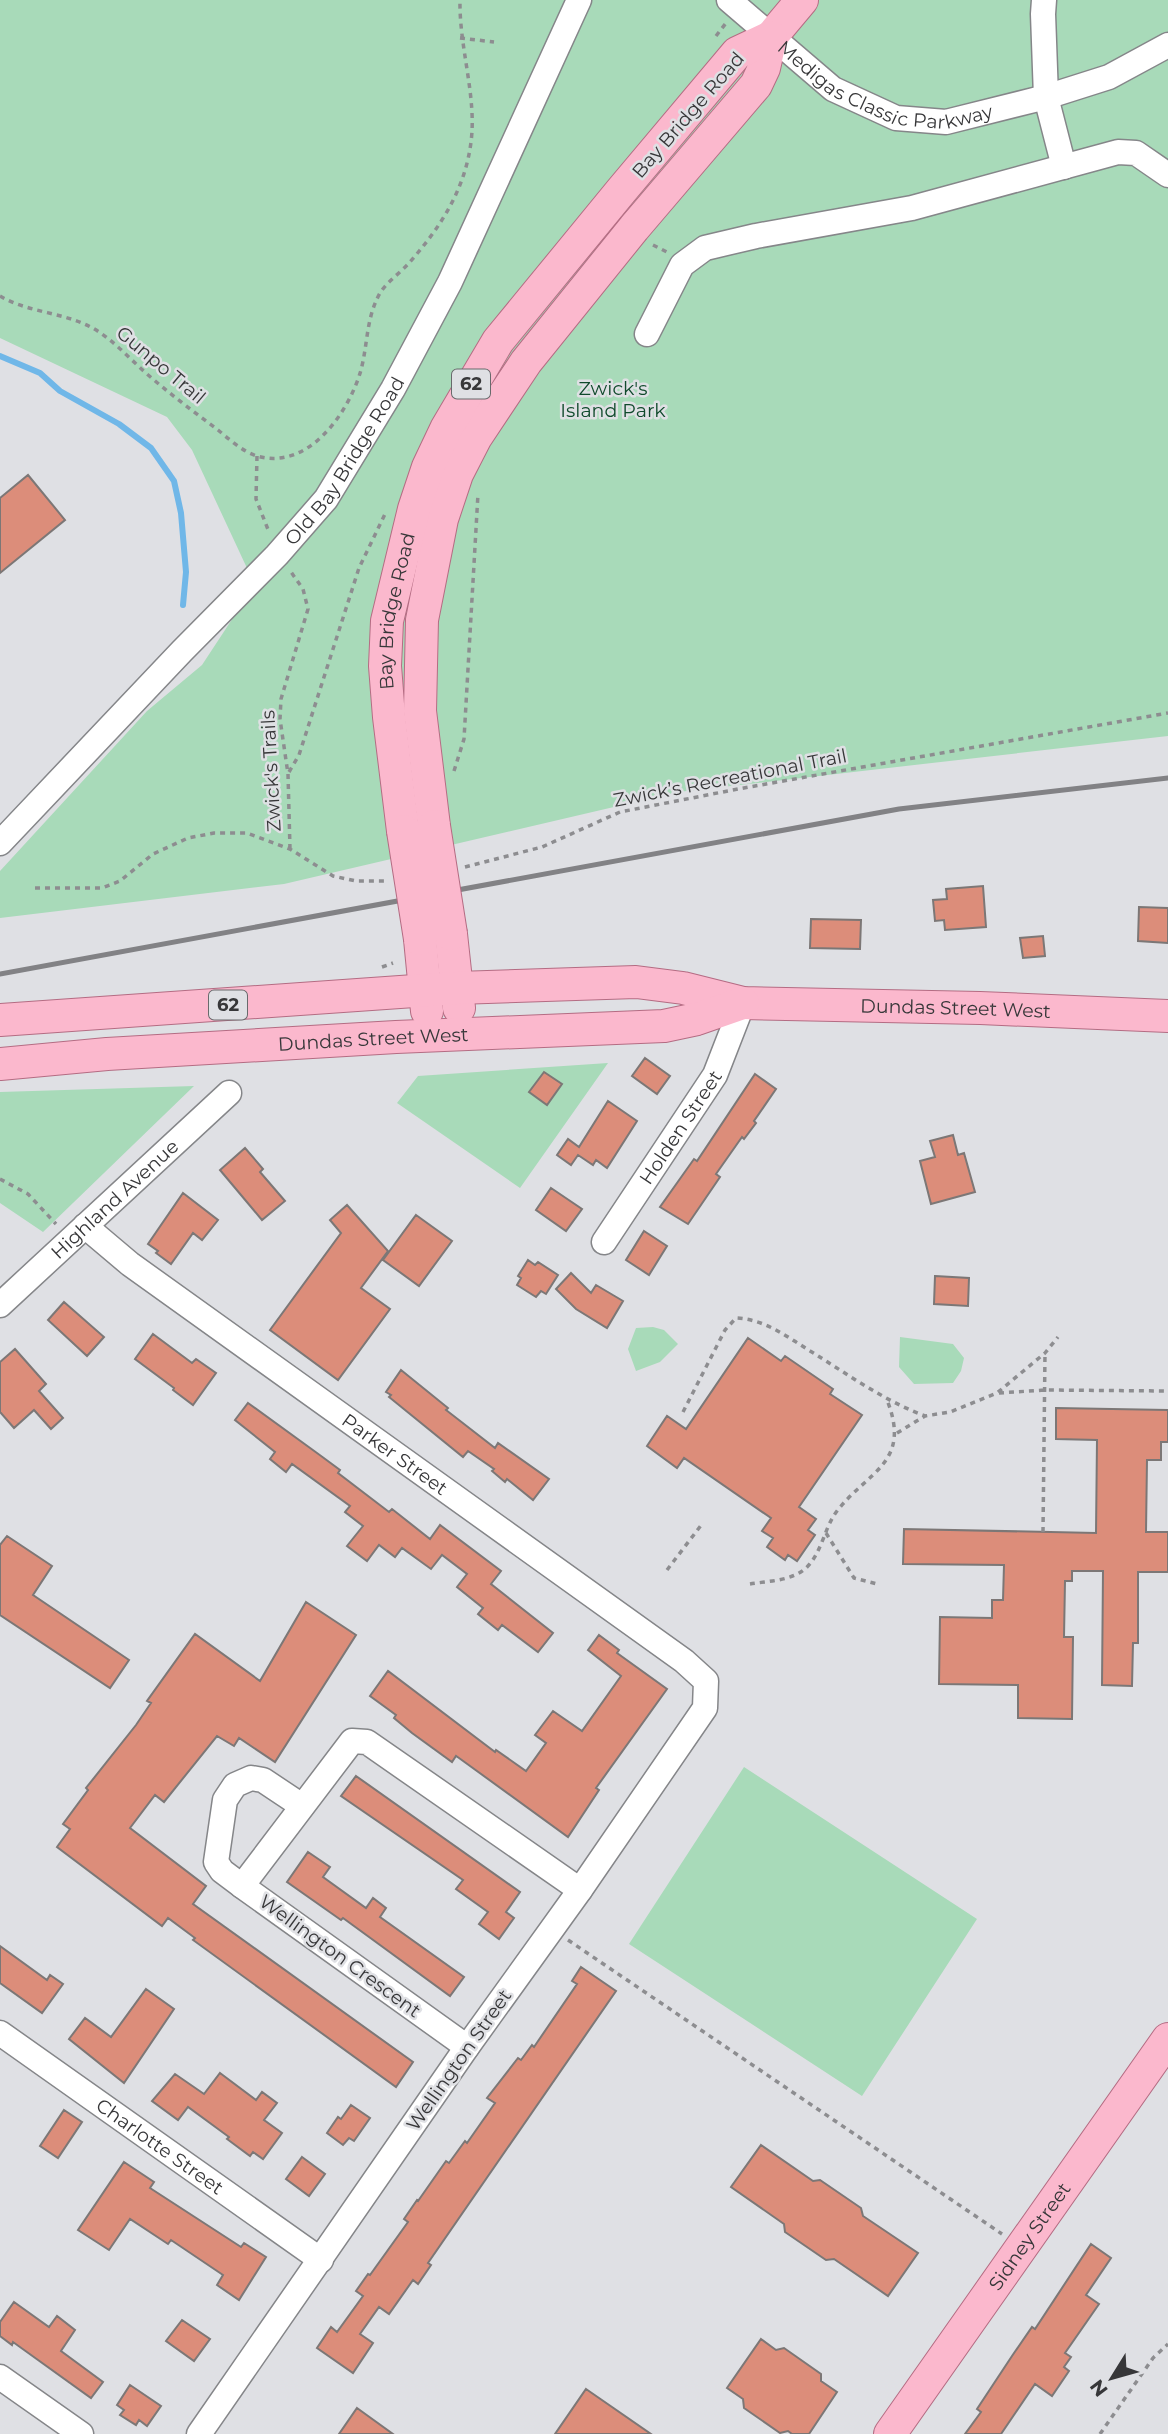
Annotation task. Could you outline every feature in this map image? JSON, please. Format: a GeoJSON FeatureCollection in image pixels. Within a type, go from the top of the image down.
{"type":"FeatureCollection","features":[{"type":"Feature","properties":{"kind":"main road","name":"62"},"geometry":{"type":"LineString","coordinates":[[771,37],[802,0]]}},
{"type":"Feature","properties":{"kind":"main road","name":"Bay Bridge Road"},"geometry":{"type":"LineString","coordinates":[[462,1034],[420,711],[422,620],[442,519],[457,474],[476,437],[526,362],[634,228],[756,85],[764,68],[771,37]]}},
{"type":"Feature","properties":{"kind":"main road","name":"Bay Bridge Road"},"geometry":{"type":"LineString","coordinates":[[430,1035],[420,939],[389,717],[385,666],[387,621],[414,509],[428,467],[471,384],[498,341],[737,53],[771,37]]}},
{"type":"Feature","properties":{"kind":"main road","name":"Dundas Street West"},"geometry":{"type":"LineString","coordinates":[[0,1020],[457,988],[636,982],[683,988],[743,1003],[980,1008],[1168,1016]]}},
{"type":"Feature","properties":{"kind":"main road","name":"Dundas Street West"},"geometry":{"type":"LineString","coordinates":[[0,1064],[107,1054],[430,1035],[664,1026],[697,1019],[743,1003]]}},
{"type":"Feature","properties":{"kind":"main road","name":"Sidney Street"},"geometry":{"type":"LineString","coordinates":[[890,2434],[1168,2039]]}},
{"type":"Feature","properties":{"kind":"street","name":"Old Bay Bridge Road"},"geometry":{"type":"LineString","coordinates":[[0,843],[182,650],[278,555],[326,499],[393,388],[450,282],[579,0]]}},
{"type":"Feature","properties":{"kind":"street"},"geometry":{"type":"LineString","coordinates":[[1044,0],[1046,97],[1064,167]]}},
{"type":"Feature","properties":{"kind":"street","name":"Medigas Classic Parkway"},"geometry":{"type":"LineString","coordinates":[[734,4],[833,89],[896,118],[946,122],[1046,97],[1109,77],[1168,46]]}},
{"type":"Feature","properties":{"kind":"street"},"geometry":{"type":"LineString","coordinates":[[646,334],[682,265],[705,247],[912,208],[1118,152],[1136,153],[1168,176]]}},
{"type":"Feature","properties":{"kind":"street","name":"Holden Street"},"geometry":{"type":"LineString","coordinates":[[604,1242],[715,1075],[743,1003]]}},
{"type":"Feature","properties":{"kind":"street","name":"Highland Avenue"},"geometry":{"type":"LineString","coordinates":[[0,1305],[229,1093]]}},
{"type":"Feature","properties":{"kind":"street","name":"Parker Street"},"geometry":{"type":"LineString","coordinates":[[85,1226],[130,1264],[684,1661],[706,1681]]}},
{"type":"Feature","properties":{"kind":"street","name":"Wellington Street"},"geometry":{"type":"LineString","coordinates":[[199,2434],[705,1708],[706,1681]]}},
{"type":"Feature","properties":{"kind":"street","name":"Wellington Crescent"},"geometry":{"type":"LineString","coordinates":[[467,2047],[242,1886],[352,1741],[367,1742],[580,1890]]}},
{"type":"Feature","properties":{"kind":"street"},"geometry":{"type":"LineString","coordinates":[[242,1886],[222,1871],[216,1862],[225,1800],[235,1785],[251,1778],[263,1780],[302,1807]]}},
{"type":"Feature","properties":{"kind":"street","name":"Charlotte Street"},"geometry":{"type":"LineString","coordinates":[[0,2033],[321,2260]]}},
{"type":"Feature","properties":{"kind":"street"},"geometry":{"type":"LineString","coordinates":[[0,2377],[81,2434]]}},
{"type":"Feature","properties":{"kind":"path"},"geometry":{"type":"LineString","coordinates":[[257,456],[278,458],[296,454],[313,444],[335,423],[351,397],[361,368],[370,313],[382,290],[431,238],[452,205],[465,174],[472,141],[472,107],[460,38],[460,0]]}},
{"type":"Feature","properties":{"kind":"path"},"geometry":{"type":"LineString","coordinates":[[460,38],[494,42]]}},
{"type":"Feature","properties":{"kind":"path"},"geometry":{"type":"LineString","coordinates":[[649,242],[660,250],[673,254],[705,247]]}},
{"type":"Feature","properties":{"kind":"path","name":"Gunpo Trail"},"geometry":{"type":"LineString","coordinates":[[0,296],[96,330],[115,343],[146,373],[195,413],[257,456]]}},
{"type":"Feature","properties":{"kind":"path","name":"Zwick's Trails"},"geometry":{"type":"LineString","coordinates":[[257,456],[256,499],[278,555],[303,589],[308,609],[281,699],[280,719],[288,774],[290,849]]}},
{"type":"Feature","properties":{"kind":"path"},"geometry":{"type":"LineString","coordinates":[[451,779],[464,739],[478,491]]}},
{"type":"Feature","properties":{"kind":"path"},"geometry":{"type":"LineString","coordinates":[[288,774],[299,755],[359,568],[387,510]]}},
{"type":"Feature","properties":{"kind":"path","name":"Zwick’s Recreational Trail"},"geometry":{"type":"LineString","coordinates":[[464,867],[542,847],[620,812],[1168,713]]}},
{"type":"Feature","properties":{"kind":"path"},"geometry":{"type":"LineString","coordinates":[[35,888],[102,888],[120,881],[153,854],[188,838],[214,833],[247,833],[290,849],[334,876],[356,881],[397,881]]}},
{"type":"Feature","properties":{"kind":"path"},"geometry":{"type":"LineString","coordinates":[[0,1179],[28,1194],[56,1224]]}},
{"type":"Feature","properties":{"kind":"path"},"geometry":{"type":"LineString","coordinates":[[683,1412],[725,1330],[736,1318],[752,1319],[773,1328],[887,1399],[925,1416]]}},
{"type":"Feature","properties":{"kind":"path"},"geometry":{"type":"LineString","coordinates":[[897,1433],[925,1416],[950,1412],[996,1393],[1045,1353],[1058,1338]]}},
{"type":"Feature","properties":{"kind":"path"},"geometry":{"type":"LineString","coordinates":[[1043,1532],[1045,1353]]}},
{"type":"Feature","properties":{"kind":"path"},"geometry":{"type":"LineString","coordinates":[[996,1393],[1045,1390],[1168,1391]]}},
{"type":"Feature","properties":{"kind":"path"},"geometry":{"type":"LineString","coordinates":[[750,1584],[793,1576],[807,1567],[816,1556],[836,1513],[876,1473],[890,1451],[897,1433],[887,1399]]}},
{"type":"Feature","properties":{"kind":"path"},"geometry":{"type":"LineString","coordinates":[[667,1570],[702,1524]]}},
{"type":"Feature","properties":{"kind":"path"},"geometry":{"type":"LineString","coordinates":[[826,1533],[854,1578],[877,1584]]}},
{"type":"Feature","properties":{"kind":"path"},"geometry":{"type":"LineString","coordinates":[[552,1928],[1021,2247]]}},
{"type":"Feature","properties":{"kind":"path"},"geometry":{"type":"LineString","coordinates":[[1100,2434],[1153,2358],[1168,2344]]}},
{"type":"Feature","properties":{"kind":"green space","name":"Zwick's Island Park"},"geometry":{"type":"Polygon","coordinates":[[[0,0],[1168,0],[1168,736],[678,792],[284,884],[0,918],[0,871],[147,711],[202,665],[250,592],[246,566],[192,450],[167,417],[0,338],[0,0]]]}},
{"type":"Feature","properties":{"kind":"green space"},"geometry":{"type":"Polygon","coordinates":[[[608,1063],[520,1188],[397,1103],[418,1076],[608,1063]]]}},
{"type":"Feature","properties":{"kind":"green space"},"geometry":{"type":"Polygon","coordinates":[[[194,1086],[43,1232],[0,1203],[0,1092],[194,1086]]]}},
{"type":"Feature","properties":{"kind":"green space"},"geometry":{"type":"Polygon","coordinates":[[[653,1327],[664,1330],[678,1344],[660,1362],[636,1371],[628,1349],[636,1328],[653,1327]]]}},
{"type":"Feature","properties":{"kind":"green space"},"geometry":{"type":"Polygon","coordinates":[[[900,1337],[953,1344],[964,1358],[961,1371],[953,1383],[914,1384],[899,1367],[900,1337]]]}},
{"type":"Feature","properties":{"kind":"green space"},"geometry":{"type":"Polygon","coordinates":[[[744,1767],[977,1919],[862,2096],[629,1944],[744,1767]]]}},
{"type":"Feature","properties":{"kind":"building"},"geometry":{"type":"Polygon","coordinates":[[[28,475],[65,520],[0,573],[0,498],[28,475]]]}},
{"type":"Feature","properties":{"kind":"building"},"geometry":{"type":"Polygon","coordinates":[[[983,886],[986,927],[945,930],[944,920],[935,921],[933,900],[947,899],[946,889],[983,886]]]}},
{"type":"Feature","properties":{"kind":"building"},"geometry":{"type":"Polygon","coordinates":[[[1139,907],[1168,908],[1168,943],[1138,941],[1139,907]]]}},
{"type":"Feature","properties":{"kind":"building"},"geometry":{"type":"Polygon","coordinates":[[[811,919],[861,920],[860,949],[810,948],[811,919]]]}},
{"type":"Feature","properties":{"kind":"building"},"geometry":{"type":"Polygon","coordinates":[[[1043,936],[1045,956],[1023,958],[1020,938],[1043,936]]]}},
{"type":"Feature","properties":{"kind":"building"},"geometry":{"type":"Polygon","coordinates":[[[645,1058],[670,1076],[657,1094],[632,1076],[645,1058]]]}},
{"type":"Feature","properties":{"kind":"building"},"geometry":{"type":"Polygon","coordinates":[[[544,1072],[562,1084],[547,1105],[529,1092],[544,1072]]]}},
{"type":"Feature","properties":{"kind":"building"},"geometry":{"type":"Polygon","coordinates":[[[755,1074],[776,1089],[754,1121],[756,1123],[744,1139],[742,1137],[716,1174],[720,1177],[688,1224],[660,1207],[694,1159],[697,1161],[755,1074]]]}},
{"type":"Feature","properties":{"kind":"building"},"geometry":{"type":"Polygon","coordinates":[[[608,1101],[637,1121],[607,1168],[596,1160],[593,1165],[578,1155],[571,1165],[557,1155],[568,1139],[579,1147],[608,1101]]]}},
{"type":"Feature","properties":{"kind":"building"},"geometry":{"type":"Polygon","coordinates":[[[953,1135],[958,1155],[964,1153],[975,1192],[931,1204],[920,1161],[935,1157],[930,1141],[953,1135]]]}},
{"type":"Feature","properties":{"kind":"building"},"geometry":{"type":"Polygon","coordinates":[[[245,1148],[263,1169],[260,1172],[285,1201],[262,1220],[220,1170],[245,1148]]]}},
{"type":"Feature","properties":{"kind":"building"},"geometry":{"type":"Polygon","coordinates":[[[551,1188],[582,1209],[566,1231],[536,1210],[551,1188]]]}},
{"type":"Feature","properties":{"kind":"building"},"geometry":{"type":"Polygon","coordinates":[[[183,1193],[218,1220],[202,1240],[193,1233],[171,1264],[148,1244],[183,1193]]]}},
{"type":"Feature","properties":{"kind":"building"},"geometry":{"type":"Polygon","coordinates":[[[347,1205],[388,1251],[361,1288],[390,1309],[338,1380],[270,1330],[341,1233],[330,1220],[347,1205]]]}},
{"type":"Feature","properties":{"kind":"building"},"geometry":{"type":"Polygon","coordinates":[[[416,1215],[452,1241],[419,1286],[383,1260],[416,1215]]]}},
{"type":"Feature","properties":{"kind":"building"},"geometry":{"type":"Polygon","coordinates":[[[644,1231],[667,1246],[649,1275],[626,1260],[644,1231]]]}},
{"type":"Feature","properties":{"kind":"building"},"geometry":{"type":"Polygon","coordinates":[[[528,1260],[535,1265],[538,1262],[558,1275],[546,1294],[541,1291],[536,1297],[517,1285],[521,1278],[518,1276],[528,1260]]]}},
{"type":"Feature","properties":{"kind":"building"},"geometry":{"type":"Polygon","coordinates":[[[571,1273],[591,1293],[596,1285],[623,1301],[607,1328],[576,1309],[556,1289],[571,1273]]]}},
{"type":"Feature","properties":{"kind":"building"},"geometry":{"type":"Polygon","coordinates":[[[935,1276],[969,1278],[968,1306],[934,1304],[935,1276]]]}},
{"type":"Feature","properties":{"kind":"building"},"geometry":{"type":"Polygon","coordinates":[[[64,1302],[104,1337],[87,1356],[48,1320],[64,1302]]]}},
{"type":"Feature","properties":{"kind":"building"},"geometry":{"type":"Polygon","coordinates":[[[153,1334],[192,1363],[196,1359],[216,1373],[193,1405],[135,1359],[153,1334]]]}},
{"type":"Feature","properties":{"kind":"building"},"geometry":{"type":"Polygon","coordinates":[[[748,1338],[781,1361],[785,1356],[833,1389],[830,1394],[862,1415],[799,1507],[816,1519],[808,1530],[815,1535],[797,1561],[788,1555],[785,1560],[767,1547],[773,1538],[762,1531],[771,1518],[684,1458],[677,1468],[647,1446],[667,1416],[686,1429],[748,1338]]]}},
{"type":"Feature","properties":{"kind":"building"},"geometry":{"type":"Polygon","coordinates":[[[15,1349],[46,1384],[39,1391],[63,1418],[51,1429],[34,1410],[14,1428],[0,1412],[0,1362],[15,1349]]]}},
{"type":"Feature","properties":{"kind":"building"},"geometry":{"type":"Polygon","coordinates":[[[401,1370],[495,1448],[498,1443],[549,1479],[533,1500],[507,1479],[505,1482],[492,1471],[494,1469],[468,1451],[463,1457],[389,1397],[391,1395],[386,1392],[401,1370]]]}},
{"type":"Feature","properties":{"kind":"building"},"geometry":{"type":"Polygon","coordinates":[[[248,1403],[340,1470],[338,1473],[389,1512],[392,1509],[430,1539],[440,1525],[501,1571],[491,1584],[553,1633],[538,1652],[502,1625],[498,1630],[478,1614],[483,1608],[457,1587],[467,1574],[442,1555],[431,1569],[402,1548],[395,1557],[379,1545],[367,1561],[347,1546],[363,1526],[345,1512],[350,1506],[292,1464],[286,1472],[270,1459],[275,1452],[235,1420],[248,1403]]]}},
{"type":"Feature","properties":{"kind":"building"},"geometry":{"type":"Polygon","coordinates":[[[1056,1408],[1168,1410],[1168,1442],[1161,1442],[1161,1460],[1147,1460],[1146,1532],[1168,1532],[1168,1572],[1138,1572],[1138,1643],[1133,1643],[1132,1686],[1102,1685],[1103,1571],[1072,1571],[1072,1581],[1065,1581],[1064,1637],[1073,1637],[1072,1719],[1018,1718],[1018,1685],[939,1684],[940,1617],[992,1618],[992,1600],[1003,1600],[1004,1565],[903,1564],[904,1529],[1096,1533],[1097,1440],[1056,1439],[1056,1408]]]}},
{"type":"Feature","properties":{"kind":"building"},"geometry":{"type":"Polygon","coordinates":[[[7,1536],[52,1566],[33,1595],[129,1660],[110,1688],[0,1615],[0,1545],[7,1536]]]}},
{"type":"Feature","properties":{"kind":"building"},"geometry":{"type":"Polygon","coordinates":[[[306,1602],[356,1635],[275,1762],[239,1738],[234,1746],[217,1736],[164,1802],[155,1795],[130,1828],[206,1886],[193,1904],[413,2062],[396,2087],[193,1940],[195,1938],[168,1918],[162,1926],[57,1847],[70,1829],[63,1824],[88,1790],[86,1788],[136,1725],[151,1703],[147,1701],[195,1634],[260,1681],[306,1602]]]}},
{"type":"Feature","properties":{"kind":"building"},"geometry":{"type":"Polygon","coordinates":[[[599,1635],[619,1650],[617,1653],[667,1689],[596,1788],[599,1790],[568,1837],[456,1756],[452,1762],[412,1733],[394,1718],[396,1715],[370,1696],[388,1671],[495,1752],[496,1750],[526,1771],[546,1743],[535,1735],[553,1711],[582,1731],[621,1676],[588,1650],[599,1635]]]}},
{"type":"Feature","properties":{"kind":"building"},"geometry":{"type":"Polygon","coordinates":[[[356,1776],[520,1892],[506,1912],[514,1918],[499,1939],[479,1924],[488,1912],[456,1889],[463,1880],[341,1796],[356,1776]]]}},
{"type":"Feature","properties":{"kind":"building"},"geometry":{"type":"Polygon","coordinates":[[[308,1852],[330,1867],[323,1877],[366,1908],[373,1898],[386,1908],[380,1917],[464,1977],[450,1996],[343,1918],[341,1920],[287,1882],[308,1852]]]}},
{"type":"Feature","properties":{"kind":"building"},"geometry":{"type":"Polygon","coordinates":[[[0,1946],[47,1980],[50,1975],[63,1984],[42,2013],[0,1983],[0,1946]]]}},
{"type":"Feature","properties":{"kind":"building"},"geometry":{"type":"Polygon","coordinates":[[[581,1967],[616,1991],[428,2263],[431,2265],[418,2284],[413,2280],[389,2314],[379,2307],[360,2334],[373,2343],[353,2373],[317,2348],[331,2327],[337,2332],[363,2296],[356,2291],[408,2222],[404,2219],[417,2200],[446,2161],[449,2163],[465,2141],[467,2143],[495,2103],[487,2098],[518,2058],[521,2060],[532,2045],[534,2047],[577,1984],[572,1981],[581,1967]]]}},
{"type":"Feature","properties":{"kind":"building"},"geometry":{"type":"Polygon","coordinates":[[[146,1989],[174,2009],[124,2083],[69,2039],[85,2018],[111,2037],[146,1989]]]}},
{"type":"Feature","properties":{"kind":"building"},"geometry":{"type":"Polygon","coordinates":[[[220,2073],[256,2100],[262,2092],[277,2103],[264,2120],[282,2133],[263,2159],[253,2152],[250,2156],[188,2107],[178,2120],[152,2101],[175,2074],[204,2094],[220,2073]]]}},
{"type":"Feature","properties":{"kind":"building"},"geometry":{"type":"Polygon","coordinates":[[[351,2105],[370,2118],[354,2141],[349,2138],[343,2145],[327,2133],[351,2105]]]}},
{"type":"Feature","properties":{"kind":"building"},"geometry":{"type":"Polygon","coordinates":[[[64,2110],[82,2122],[58,2158],[40,2146],[64,2110]]]}},
{"type":"Feature","properties":{"kind":"building"},"geometry":{"type":"Polygon","coordinates":[[[761,2145],[813,2181],[820,2180],[861,2208],[863,2216],[918,2253],[888,2296],[834,2259],[826,2260],[785,2232],[784,2224],[731,2187],[761,2145]]]}},
{"type":"Feature","properties":{"kind":"building"},"geometry":{"type":"Polygon","coordinates":[[[302,2157],[325,2174],[309,2196],[286,2179],[302,2157]]]}},
{"type":"Feature","properties":{"kind":"building"},"geometry":{"type":"Polygon","coordinates":[[[124,2162],[154,2182],[150,2188],[241,2247],[244,2243],[266,2257],[239,2300],[217,2285],[223,2275],[171,2240],[168,2244],[130,2219],[109,2250],[78,2230],[124,2162]]]}},
{"type":"Feature","properties":{"kind":"building"},"geometry":{"type":"Polygon","coordinates":[[[1091,2244],[1111,2258],[1086,2295],[1099,2304],[1065,2353],[1071,2357],[1064,2367],[1069,2371],[1052,2396],[1035,2384],[1001,2434],[965,2434],[981,2412],[977,2409],[1012,2356],[1032,2327],[1035,2329],[1091,2244]]]}},
{"type":"Feature","properties":{"kind":"building"},"geometry":{"type":"Polygon","coordinates":[[[14,2302],[49,2327],[57,2316],[75,2330],[61,2351],[103,2382],[91,2398],[13,2342],[12,2345],[0,2336],[0,2322],[14,2302]]]}},
{"type":"Feature","properties":{"kind":"building"},"geometry":{"type":"Polygon","coordinates":[[[182,2320],[210,2339],[194,2361],[166,2341],[182,2320]]]}},
{"type":"Feature","properties":{"kind":"building"},"geometry":{"type":"Polygon","coordinates":[[[761,2339],[776,2350],[784,2348],[821,2374],[821,2381],[837,2392],[809,2434],[792,2434],[788,2431],[780,2433],[744,2408],[743,2399],[727,2388],[761,2339]]]}},
{"type":"Feature","properties":{"kind":"building"},"geometry":{"type":"Polygon","coordinates":[[[130,2385],[161,2406],[147,2426],[139,2420],[136,2425],[120,2415],[124,2410],[117,2405],[130,2385]]]}},
{"type":"Feature","properties":{"kind":"building"},"geometry":{"type":"Polygon","coordinates":[[[586,2389],[651,2434],[555,2434],[586,2389]]]}},
{"type":"Feature","properties":{"kind":"building"},"geometry":{"type":"Polygon","coordinates":[[[357,2408],[393,2434],[339,2434],[357,2408]]]}},
{"type":"Feature","properties":{"kind":"waterway"},"geometry":{"type":"LineString","coordinates":[[0,356],[40,373],[60,391],[119,424],[151,448],[174,481],[181,513],[186,572],[183,605]]}},
{"type":"Feature","properties":{"kind":"railway"},"geometry":{"type":"LineString","coordinates":[[0,974],[899,809],[1168,778]]}}]}
